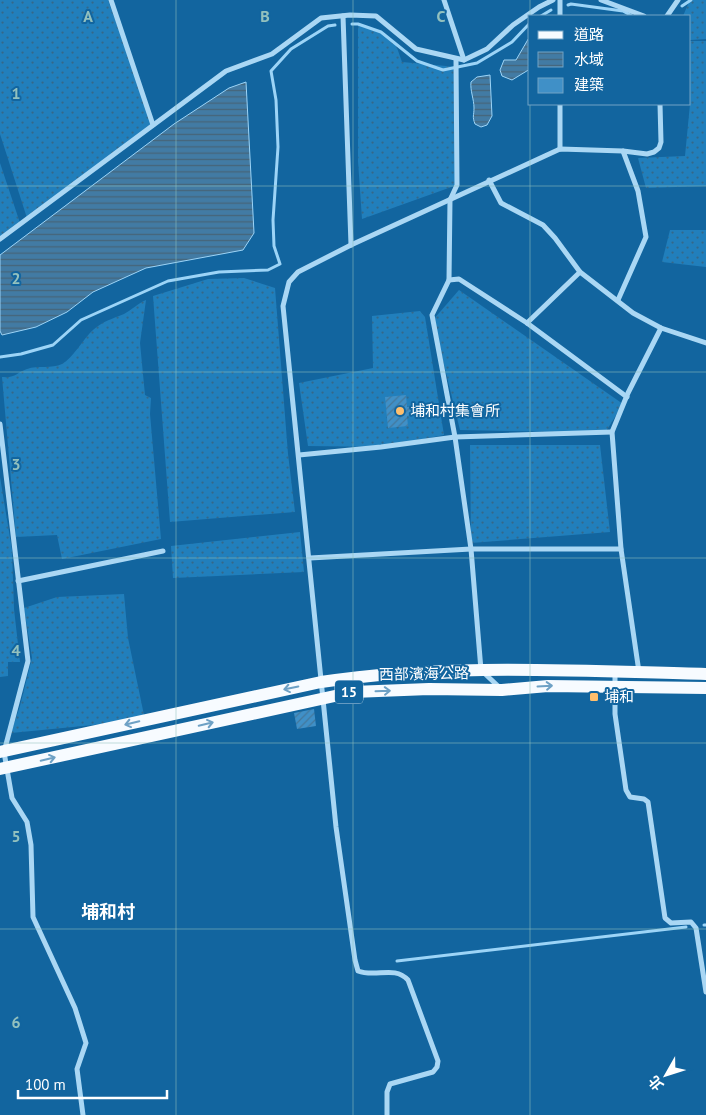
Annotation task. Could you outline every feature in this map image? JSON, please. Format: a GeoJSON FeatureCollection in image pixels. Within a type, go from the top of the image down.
{"type":"FeatureCollection","features":[{"type":"Feature","properties":{"kind":"main road","name":"西部濱海公路"},"geometry":{"type":"LineString","coordinates":[[2,752],[321,682],[369,675],[481,670],[706,674]]}},
{"type":"Feature","properties":{"kind":"main road","name":"西部濱海公路"},"geometry":{"type":"LineString","coordinates":[[4,769],[353,692],[429,689],[502,690],[548,686],[706,688]]}},
{"type":"Feature","properties":{"kind":"street"},"geometry":{"type":"LineString","coordinates":[[111,0],[153,125]]}},
{"type":"Feature","properties":{"kind":"street"},"geometry":{"type":"LineString","coordinates":[[444,0],[464,60]]}},
{"type":"Feature","properties":{"kind":"street"},"geometry":{"type":"LineString","coordinates":[[0,239],[226,71],[272,54],[321,18],[376,16],[416,49],[464,60],[487,49],[526,16],[553,0]]}},
{"type":"Feature","properties":{"kind":"street"},"geometry":{"type":"LineString","coordinates":[[560,0],[560,15]]}},
{"type":"Feature","properties":{"kind":"street"},"geometry":{"type":"LineString","coordinates":[[601,0],[641,15]]}},
{"type":"Feature","properties":{"kind":"street"},"geometry":{"type":"LineString","coordinates":[[668,15],[678,0]]}},
{"type":"Feature","properties":{"kind":"street"},"geometry":{"type":"LineString","coordinates":[[343,16],[351,245]]}},
{"type":"Feature","properties":{"kind":"street"},"geometry":{"type":"LineString","coordinates":[[456,59],[457,184],[450,200],[449,280],[432,315],[455,438],[471,549],[481,670],[502,690]]}},
{"type":"Feature","properties":{"kind":"street"},"geometry":{"type":"LineString","coordinates":[[560,105],[560,149]]}},
{"type":"Feature","properties":{"kind":"street"},"geometry":{"type":"LineString","coordinates":[[387,1115],[387,1092],[390,1084],[433,1072],[437,1067],[438,1061],[408,980],[397,972],[366,974],[358,971],[355,960],[336,827],[322,698],[310,558],[283,306],[285,291],[289,282],[298,272],[489,180],[560,149],[623,151],[647,154],[659,148],[661,142],[660,105]]}},
{"type":"Feature","properties":{"kind":"street"},"geometry":{"type":"LineString","coordinates":[[618,300],[646,236],[638,191],[623,151]]}},
{"type":"Feature","properties":{"kind":"street"},"geometry":{"type":"LineString","coordinates":[[489,180],[501,203],[543,225],[580,272],[633,313],[661,328],[706,343]]}},
{"type":"Feature","properties":{"kind":"street"},"geometry":{"type":"LineString","coordinates":[[527,323],[580,272]]}},
{"type":"Feature","properties":{"kind":"street"},"geometry":{"type":"LineString","coordinates":[[449,280],[459,279],[527,323],[626,397]]}},
{"type":"Feature","properties":{"kind":"street"},"geometry":{"type":"LineString","coordinates":[[639,672],[621,548],[612,432],[626,397],[661,328]]}},
{"type":"Feature","properties":{"kind":"street"},"geometry":{"type":"LineString","coordinates":[[0,424],[28,661],[2,752],[4,769],[12,798],[27,822],[30,837],[33,917],[74,1008],[86,1043],[77,1069],[83,1115]]}},
{"type":"Feature","properties":{"kind":"street"},"geometry":{"type":"LineString","coordinates":[[299,455],[381,448],[455,438],[612,432]]}},
{"type":"Feature","properties":{"kind":"street"},"geometry":{"type":"LineString","coordinates":[[310,558],[471,549],[621,548]]}},
{"type":"Feature","properties":{"kind":"street"},"geometry":{"type":"LineString","coordinates":[[18,582],[163,551]]}},
{"type":"Feature","properties":{"kind":"street"},"geometry":{"type":"LineString","coordinates":[[615,671],[615,714],[626,790],[630,797],[644,799],[648,802],[665,918],[671,923],[691,922],[694,924],[706,992]]}},
{"type":"Feature","properties":{"kind":"shaded area"},"geometry":{"type":"Polygon","coordinates":[[[0,0],[108,0],[153,125],[27,218],[0,134],[0,0]]]}},
{"type":"Feature","properties":{"kind":"shaded area"},"geometry":{"type":"Polygon","coordinates":[[[693,0],[706,0],[706,39],[691,40],[691,15],[683,15],[689,2],[693,0]]]}},
{"type":"Feature","properties":{"kind":"shaded area"},"geometry":{"type":"Polygon","coordinates":[[[358,24],[381,32],[396,45],[402,62],[457,67],[457,185],[362,219],[358,161],[358,24]]]}},
{"type":"Feature","properties":{"kind":"shaded area"},"geometry":{"type":"Polygon","coordinates":[[[691,41],[706,41],[706,186],[646,188],[638,158],[685,156],[691,105],[691,41]]]}},
{"type":"Feature","properties":{"kind":"shaded area"},"geometry":{"type":"Polygon","coordinates":[[[0,163],[20,223],[0,242],[0,163]]]}},
{"type":"Feature","properties":{"kind":"shaded area"},"geometry":{"type":"Polygon","coordinates":[[[670,230],[706,230],[706,267],[662,262],[670,230]]]}},
{"type":"Feature","properties":{"kind":"shaded area"},"geometry":{"type":"Polygon","coordinates":[[[244,278],[275,288],[288,454],[295,512],[170,522],[153,296],[208,279],[244,278]]]}},
{"type":"Feature","properties":{"kind":"shaded area"},"geometry":{"type":"Polygon","coordinates":[[[459,290],[623,404],[605,433],[460,430],[433,320],[459,290]]]}},
{"type":"Feature","properties":{"kind":"shaded area"},"geometry":{"type":"Polygon","coordinates":[[[146,300],[140,343],[145,395],[151,398],[150,414],[161,539],[62,559],[57,535],[16,537],[2,377],[13,376],[31,368],[62,364],[97,327],[108,320],[124,314],[146,300]]]}},
{"type":"Feature","properties":{"kind":"shaded area"},"geometry":{"type":"Polygon","coordinates":[[[420,311],[425,317],[444,435],[381,447],[308,446],[299,383],[373,368],[372,316],[420,311]]]}},
{"type":"Feature","properties":{"kind":"shaded area"},"geometry":{"type":"Polygon","coordinates":[[[470,445],[600,445],[610,532],[471,543],[470,445]]]}},
{"type":"Feature","properties":{"kind":"shaded area"},"geometry":{"type":"Polygon","coordinates":[[[0,477],[12,550],[14,609],[20,662],[8,662],[8,676],[0,677],[0,477]]]}},
{"type":"Feature","properties":{"kind":"shaded area"},"geometry":{"type":"Polygon","coordinates":[[[300,532],[304,572],[173,578],[171,546],[300,532]]]}},
{"type":"Feature","properties":{"kind":"shaded area"},"geometry":{"type":"Polygon","coordinates":[[[124,594],[128,638],[145,720],[11,733],[32,658],[24,608],[57,597],[124,594]]]}},
{"type":"Feature","properties":{"kind":"water"},"geometry":{"type":"Polygon","coordinates":[[[528,39],[528,70],[512,80],[502,76],[500,70],[504,60],[516,60],[528,39]]]}},
{"type":"Feature","properties":{"kind":"water"},"geometry":{"type":"Polygon","coordinates":[[[490,75],[492,116],[487,125],[481,127],[475,124],[471,82],[477,77],[490,75]]]}},
{"type":"Feature","properties":{"kind":"water"},"geometry":{"type":"Polygon","coordinates":[[[246,82],[254,233],[243,250],[146,268],[93,292],[67,312],[36,327],[2,335],[0,331],[0,255],[174,124],[229,88],[246,82]]]}},
{"type":"Feature","properties":{"kind":"building","name":"埔和村集會所"},"geometry":{"type":"Polygon","coordinates":[[[406,395],[407,407],[412,407],[413,415],[407,416],[408,426],[388,428],[385,397],[406,395]]]}},
{"type":"Feature","properties":{"kind":"building"},"geometry":{"type":"Polygon","coordinates":[[[314,709],[316,726],[297,729],[294,713],[314,709]]]}},
{"type":"Feature","properties":{"kind":"waterway"},"geometry":{"type":"LineString","coordinates":[[682,6],[691,0]]}},
{"type":"Feature","properties":{"kind":"waterway"},"geometry":{"type":"LineString","coordinates":[[568,5],[623,11],[630,15]]}},
{"type":"Feature","properties":{"kind":"waterway"},"geometry":{"type":"LineString","coordinates":[[543,15],[551,10]]}},
{"type":"Feature","properties":{"kind":"waterway"},"geometry":{"type":"LineString","coordinates":[[352,24],[358,24],[381,32],[417,61],[443,70],[477,63],[512,42],[528,25]]}},
{"type":"Feature","properties":{"kind":"waterway"},"geometry":{"type":"LineString","coordinates":[[0,357],[21,354],[53,345],[81,320],[168,281],[219,272],[268,270],[280,264],[274,246],[273,220],[278,147],[276,100],[271,71],[291,49],[328,26],[335,25]]}},
{"type":"Feature","properties":{"kind":"waterway"},"geometry":{"type":"LineString","coordinates":[[397,961],[686,927]]}},
{"type":"Feature","properties":{"kind":"place","name":"埔和村集會所"},"geometry":{"type":"Point","coordinates":[400,411]}},
{"type":"Feature","properties":{"kind":"place","name":"埔和"},"geometry":{"type":"Point","coordinates":[594,697]}},
{"type":"Feature","properties":{"kind":"district","name":"埔和村"},"geometry":{"type":"Point","coordinates":[108,912]}}]}
